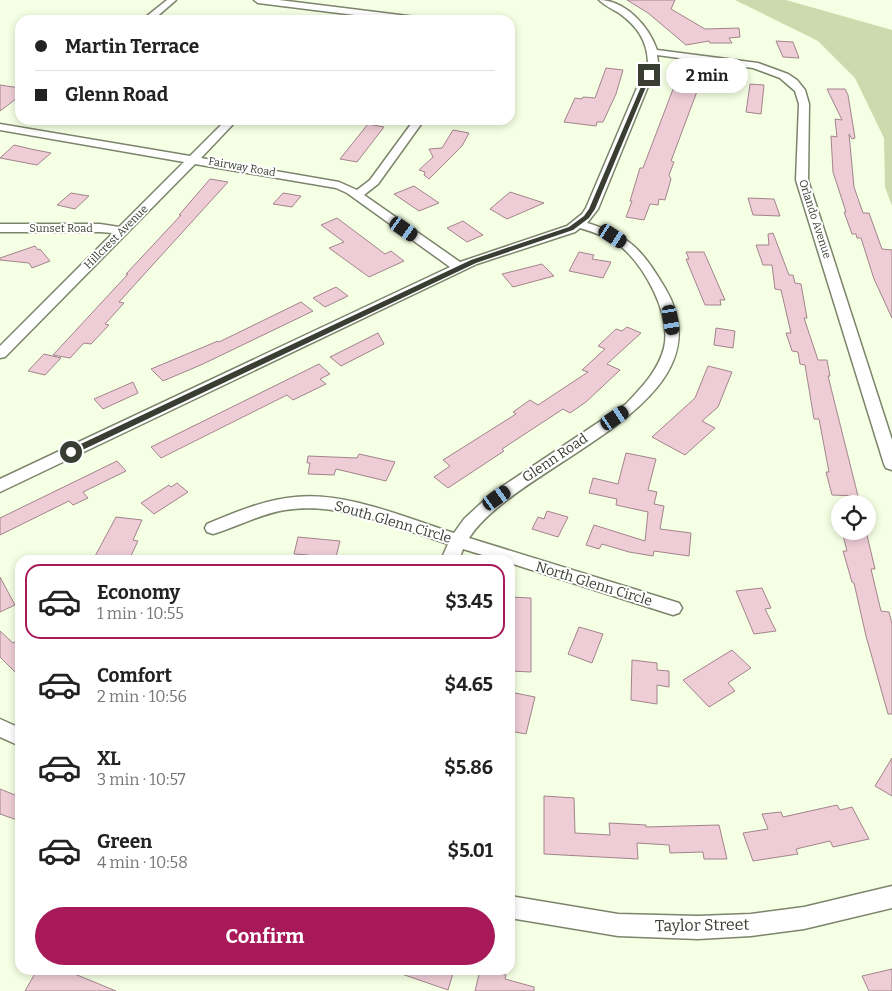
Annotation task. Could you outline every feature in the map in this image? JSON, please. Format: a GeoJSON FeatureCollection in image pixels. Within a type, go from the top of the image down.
{"type":"FeatureCollection","features":[{"type":"Feature","properties":{"kind":"street"},"geometry":{"type":"LineString","coordinates":[[152,15],[172,0]]}},
{"type":"Feature","properties":{"kind":"street"},"geometry":{"type":"LineString","coordinates":[[258,0],[378,15]]}},
{"type":"Feature","properties":{"kind":"street"},"geometry":{"type":"LineString","coordinates":[[336,15],[352,0]]}},
{"type":"Feature","properties":{"kind":"street"},"geometry":{"type":"LineString","coordinates":[[0,486],[473,261],[560,234],[579,224],[586,217],[596,200],[653,62],[653,52],[644,30],[635,20],[603,0]]}},
{"type":"Feature","properties":{"kind":"street","name":"Orlando Avenue"},"geometry":{"type":"LineString","coordinates":[[653,52],[755,66],[784,76],[800,90],[804,104],[802,180],[892,464]]}},
{"type":"Feature","properties":{"kind":"street"},"geometry":{"type":"LineString","coordinates":[[3,128],[15,121]]}},
{"type":"Feature","properties":{"kind":"street","name":"Hillcrest Avenue"},"geometry":{"type":"LineString","coordinates":[[0,354],[227,125]]}},
{"type":"Feature","properties":{"kind":"street"},"geometry":{"type":"LineString","coordinates":[[356,196],[374,182],[415,125]]}},
{"type":"Feature","properties":{"kind":"street","name":"Fairway Road"},"geometry":{"type":"LineString","coordinates":[[3,128],[193,159],[345,187],[460,268]]}},
{"type":"Feature","properties":{"kind":"street","name":"Glenn Road"},"geometry":{"type":"LineString","coordinates":[[452,555],[458,541],[470,523],[497,498],[631,407],[648,392],[661,375],[670,354],[673,332],[670,308],[644,264],[632,250],[613,236],[579,224]]}},
{"type":"Feature","properties":{"kind":"street","name":"Sunset Road"},"geometry":{"type":"LineString","coordinates":[[0,228],[100,228],[122,231]]}},
{"type":"Feature","properties":{"kind":"street","name":"South Glenn Circle"},"geometry":{"type":"LineString","coordinates":[[213,528],[274,506],[308,502],[333,504],[377,515],[458,541]]}},
{"type":"Feature","properties":{"kind":"street","name":"North Glenn Circle"},"geometry":{"type":"LineString","coordinates":[[458,541],[503,555]]}},
{"type":"Feature","properties":{"kind":"street","name":"North Glenn Circle"},"geometry":{"type":"LineString","coordinates":[[515,559],[673,608]]}},
{"type":"Feature","properties":{"kind":"street"},"geometry":{"type":"LineString","coordinates":[[0,728],[15,735]]}},
{"type":"Feature","properties":{"kind":"street","name":"Taylor Street"},"geometry":{"type":"LineString","coordinates":[[515,908],[617,925],[663,928],[720,927],[768,923],[830,913],[892,897]]}},
{"type":"Feature","properties":{"kind":"green space"},"geometry":{"type":"Polygon","coordinates":[[[735,0],[786,0],[892,30],[892,206],[885,187],[884,138],[855,78],[818,41],[735,0]]]}},
{"type":"Feature","properties":{"kind":"building"},"geometry":{"type":"Polygon","coordinates":[[[627,0],[675,0],[671,9],[705,29],[739,28],[740,37],[729,38],[732,43],[710,43],[709,41],[686,45],[648,13],[627,0]]]}},
{"type":"Feature","properties":{"kind":"building"},"geometry":{"type":"Polygon","coordinates":[[[776,41],[793,42],[799,58],[783,57],[776,41]]]}},
{"type":"Feature","properties":{"kind":"building"},"geometry":{"type":"Polygon","coordinates":[[[684,67],[705,70],[671,161],[674,162],[669,175],[671,179],[665,200],[659,199],[658,205],[650,204],[644,220],[626,217],[640,168],[643,168],[678,76],[680,76],[684,67]]]}},
{"type":"Feature","properties":{"kind":"building"},"geometry":{"type":"Polygon","coordinates":[[[606,68],[623,70],[616,94],[603,122],[597,122],[596,126],[564,122],[575,98],[595,98],[606,68]]]}},
{"type":"Feature","properties":{"kind":"building"},"geometry":{"type":"Polygon","coordinates":[[[750,84],[764,85],[761,114],[746,112],[750,84]]]}},
{"type":"Feature","properties":{"kind":"building"},"geometry":{"type":"Polygon","coordinates":[[[0,85],[15,87],[15,100],[0,111],[0,85]]]}},
{"type":"Feature","properties":{"kind":"building"},"geometry":{"type":"Polygon","coordinates":[[[827,89],[845,89],[848,95],[855,138],[852,139],[849,134],[854,187],[863,213],[869,213],[882,249],[892,250],[892,318],[874,279],[861,238],[857,238],[856,234],[852,234],[844,212],[846,212],[833,172],[831,136],[837,137],[835,119],[842,120],[827,89]]]}},
{"type":"Feature","properties":{"kind":"building"},"geometry":{"type":"Polygon","coordinates":[[[367,125],[384,127],[357,162],[340,159],[367,125]]]}},
{"type":"Feature","properties":{"kind":"building"},"geometry":{"type":"Polygon","coordinates":[[[453,130],[469,133],[462,146],[429,179],[424,175],[425,172],[419,170],[433,157],[429,149],[442,148],[453,130]]]}},
{"type":"Feature","properties":{"kind":"building"},"geometry":{"type":"Polygon","coordinates":[[[14,145],[51,153],[37,165],[0,158],[14,145]]]}},
{"type":"Feature","properties":{"kind":"building"},"geometry":{"type":"Polygon","coordinates":[[[210,179],[228,182],[119,302],[124,303],[105,324],[109,325],[91,344],[84,343],[70,358],[53,355],[181,215],[179,215],[210,179]]]}},
{"type":"Feature","properties":{"kind":"building"},"geometry":{"type":"Polygon","coordinates":[[[414,186],[439,203],[419,211],[394,194],[414,186]]]}},
{"type":"Feature","properties":{"kind":"building"},"geometry":{"type":"Polygon","coordinates":[[[510,192],[544,203],[507,219],[490,209],[510,192]]]}},
{"type":"Feature","properties":{"kind":"building"},"geometry":{"type":"Polygon","coordinates":[[[71,193],[89,196],[75,209],[57,205],[71,193]]]}},
{"type":"Feature","properties":{"kind":"building"},"geometry":{"type":"Polygon","coordinates":[[[283,193],[301,196],[292,207],[273,204],[283,193]]]}},
{"type":"Feature","properties":{"kind":"building"},"geometry":{"type":"Polygon","coordinates":[[[748,198],[774,199],[780,216],[753,215],[748,198]]]}},
{"type":"Feature","properties":{"kind":"building"},"geometry":{"type":"Polygon","coordinates":[[[337,218],[385,254],[391,251],[404,261],[369,277],[329,248],[344,242],[321,225],[337,218]]]}},
{"type":"Feature","properties":{"kind":"building"},"geometry":{"type":"Polygon","coordinates":[[[463,221],[483,235],[467,242],[447,228],[463,221]]]}},
{"type":"Feature","properties":{"kind":"building"},"geometry":{"type":"Polygon","coordinates":[[[773,233],[789,275],[793,275],[795,283],[801,284],[807,318],[804,318],[818,360],[827,360],[830,376],[828,376],[858,495],[832,495],[826,472],[829,472],[819,419],[814,419],[805,365],[800,364],[798,352],[792,351],[786,333],[791,333],[781,290],[775,289],[772,265],[763,265],[756,245],[769,245],[768,234],[773,233]]]}},
{"type":"Feature","properties":{"kind":"building"},"geometry":{"type":"Polygon","coordinates":[[[35,246],[50,261],[32,268],[29,263],[0,260],[0,258],[35,246]]]}},
{"type":"Feature","properties":{"kind":"building"},"geometry":{"type":"Polygon","coordinates":[[[579,252],[594,255],[592,259],[611,262],[603,278],[569,271],[579,252]]]}},
{"type":"Feature","properties":{"kind":"building"},"geometry":{"type":"Polygon","coordinates":[[[686,252],[704,252],[725,300],[720,300],[721,305],[705,305],[686,259],[689,259],[686,252]]]}},
{"type":"Feature","properties":{"kind":"building"},"geometry":{"type":"Polygon","coordinates":[[[542,264],[554,276],[513,287],[502,274],[542,264]]]}},
{"type":"Feature","properties":{"kind":"building"},"geometry":{"type":"Polygon","coordinates":[[[336,287],[348,296],[325,307],[313,298],[336,287]]]}},
{"type":"Feature","properties":{"kind":"building"},"geometry":{"type":"Polygon","coordinates":[[[301,302],[313,311],[203,364],[163,381],[151,369],[219,342],[301,302]]]}},
{"type":"Feature","properties":{"kind":"building"},"geometry":{"type":"Polygon","coordinates":[[[627,327],[641,333],[607,364],[620,370],[586,402],[570,413],[563,409],[502,449],[504,451],[448,488],[434,477],[450,466],[443,460],[516,414],[513,412],[530,400],[538,405],[588,372],[582,370],[605,349],[598,346],[616,329],[622,331],[627,327]]]}},
{"type":"Feature","properties":{"kind":"building"},"geometry":{"type":"Polygon","coordinates":[[[716,328],[735,331],[733,348],[714,345],[716,328]]]}},
{"type":"Feature","properties":{"kind":"building"},"geometry":{"type":"Polygon","coordinates":[[[378,333],[384,344],[341,366],[330,357],[378,333]]]}},
{"type":"Feature","properties":{"kind":"building"},"geometry":{"type":"Polygon","coordinates":[[[44,354],[61,358],[45,375],[28,371],[44,354]]]}},
{"type":"Feature","properties":{"kind":"building"},"geometry":{"type":"Polygon","coordinates":[[[319,364],[330,374],[320,379],[326,384],[293,400],[287,395],[161,458],[151,447],[319,364]]]}},
{"type":"Feature","properties":{"kind":"building"},"geometry":{"type":"Polygon","coordinates":[[[708,366],[732,372],[718,407],[702,421],[715,428],[685,455],[652,437],[695,398],[708,366]]]}},
{"type":"Feature","properties":{"kind":"building"},"geometry":{"type":"Polygon","coordinates":[[[133,382],[138,393],[103,409],[94,399],[133,382]]]}},
{"type":"Feature","properties":{"kind":"building"},"geometry":{"type":"Polygon","coordinates":[[[626,453],[656,459],[648,490],[657,492],[654,504],[664,506],[660,529],[691,533],[689,556],[654,551],[653,556],[629,552],[602,544],[599,549],[586,545],[594,525],[645,541],[648,512],[616,505],[617,499],[589,493],[593,478],[618,484],[626,453]]]}},
{"type":"Feature","properties":{"kind":"building"},"geometry":{"type":"Polygon","coordinates":[[[359,454],[395,462],[386,481],[336,469],[334,475],[308,474],[310,463],[307,463],[308,456],[357,458],[359,454]]]}},
{"type":"Feature","properties":{"kind":"building"},"geometry":{"type":"Polygon","coordinates":[[[117,461],[126,471],[83,492],[88,498],[73,505],[69,501],[0,535],[0,518],[117,461]]]}},
{"type":"Feature","properties":{"kind":"building"},"geometry":{"type":"Polygon","coordinates":[[[177,483],[188,492],[154,514],[141,503],[169,485],[171,487],[177,483]]]}},
{"type":"Feature","properties":{"kind":"building"},"geometry":{"type":"Polygon","coordinates":[[[547,511],[568,517],[558,537],[532,529],[538,517],[544,519],[547,511]]]}},
{"type":"Feature","properties":{"kind":"building"},"geometry":{"type":"Polygon","coordinates":[[[116,517],[142,520],[133,540],[138,541],[131,555],[96,555],[116,517]]]}},
{"type":"Feature","properties":{"kind":"building"},"geometry":{"type":"Polygon","coordinates":[[[298,537],[340,541],[336,555],[294,554],[298,537]]]}},
{"type":"Feature","properties":{"kind":"building"},"geometry":{"type":"Polygon","coordinates":[[[844,540],[868,540],[875,569],[871,569],[881,611],[889,612],[892,624],[892,714],[888,714],[866,636],[854,583],[852,582],[843,551],[847,551],[844,540]]]}},
{"type":"Feature","properties":{"kind":"building"},"geometry":{"type":"Polygon","coordinates":[[[0,577],[15,605],[0,612],[0,577]]]}},
{"type":"Feature","properties":{"kind":"building"},"geometry":{"type":"Polygon","coordinates":[[[762,588],[771,608],[765,609],[776,631],[754,634],[736,591],[762,588]]]}},
{"type":"Feature","properties":{"kind":"building"},"geometry":{"type":"Polygon","coordinates":[[[515,597],[531,598],[531,672],[515,671],[515,597]]]}},
{"type":"Feature","properties":{"kind":"building"},"geometry":{"type":"Polygon","coordinates":[[[579,627],[603,634],[592,663],[568,654],[579,627]]]}},
{"type":"Feature","properties":{"kind":"building"},"geometry":{"type":"Polygon","coordinates":[[[0,631],[13,643],[15,642],[15,672],[0,657],[0,631]]]}},
{"type":"Feature","properties":{"kind":"building"},"geometry":{"type":"Polygon","coordinates":[[[732,650],[751,668],[728,683],[735,691],[709,707],[683,680],[732,650]]]}},
{"type":"Feature","properties":{"kind":"building"},"geometry":{"type":"Polygon","coordinates":[[[632,660],[657,663],[657,670],[669,671],[669,687],[657,685],[657,704],[631,700],[632,660]]]}},
{"type":"Feature","properties":{"kind":"building"},"geometry":{"type":"Polygon","coordinates":[[[515,693],[535,697],[526,734],[515,732],[515,693]]]}},
{"type":"Feature","properties":{"kind":"building"},"geometry":{"type":"Polygon","coordinates":[[[892,758],[892,796],[875,786],[892,758]]]}},
{"type":"Feature","properties":{"kind":"building"},"geometry":{"type":"Polygon","coordinates":[[[0,789],[15,795],[15,819],[0,814],[0,789]]]}},
{"type":"Feature","properties":{"kind":"building"},"geometry":{"type":"Polygon","coordinates":[[[544,796],[574,798],[575,833],[610,835],[609,823],[646,825],[646,827],[719,825],[727,859],[704,859],[703,852],[670,853],[669,845],[637,843],[638,859],[544,854],[544,796]]]}},
{"type":"Feature","properties":{"kind":"building"},"geometry":{"type":"Polygon","coordinates":[[[837,805],[840,810],[852,807],[869,839],[833,847],[830,841],[796,849],[798,854],[753,861],[743,833],[768,829],[762,814],[781,812],[783,817],[837,805]]]}},
{"type":"Feature","properties":{"kind":"building"},"geometry":{"type":"Polygon","coordinates":[[[892,969],[892,991],[869,991],[862,976],[892,969]]]}},
{"type":"Feature","properties":{"kind":"building"},"geometry":{"type":"Polygon","coordinates":[[[34,975],[77,975],[116,991],[25,991],[34,975]]]}},
{"type":"Feature","properties":{"kind":"building"},"geometry":{"type":"Polygon","coordinates":[[[405,975],[452,975],[448,990],[405,975]]]}},
{"type":"Feature","properties":{"kind":"building"},"geometry":{"type":"Polygon","coordinates":[[[479,975],[506,975],[505,979],[534,987],[534,991],[475,991],[479,975]]]}},
{"type":"Feature","properties":{"kind":"route"},"geometry":{"type":"LineString","coordinates":[[71,452],[473,261],[560,234],[579,224],[592,209],[649,75]]}}]}
